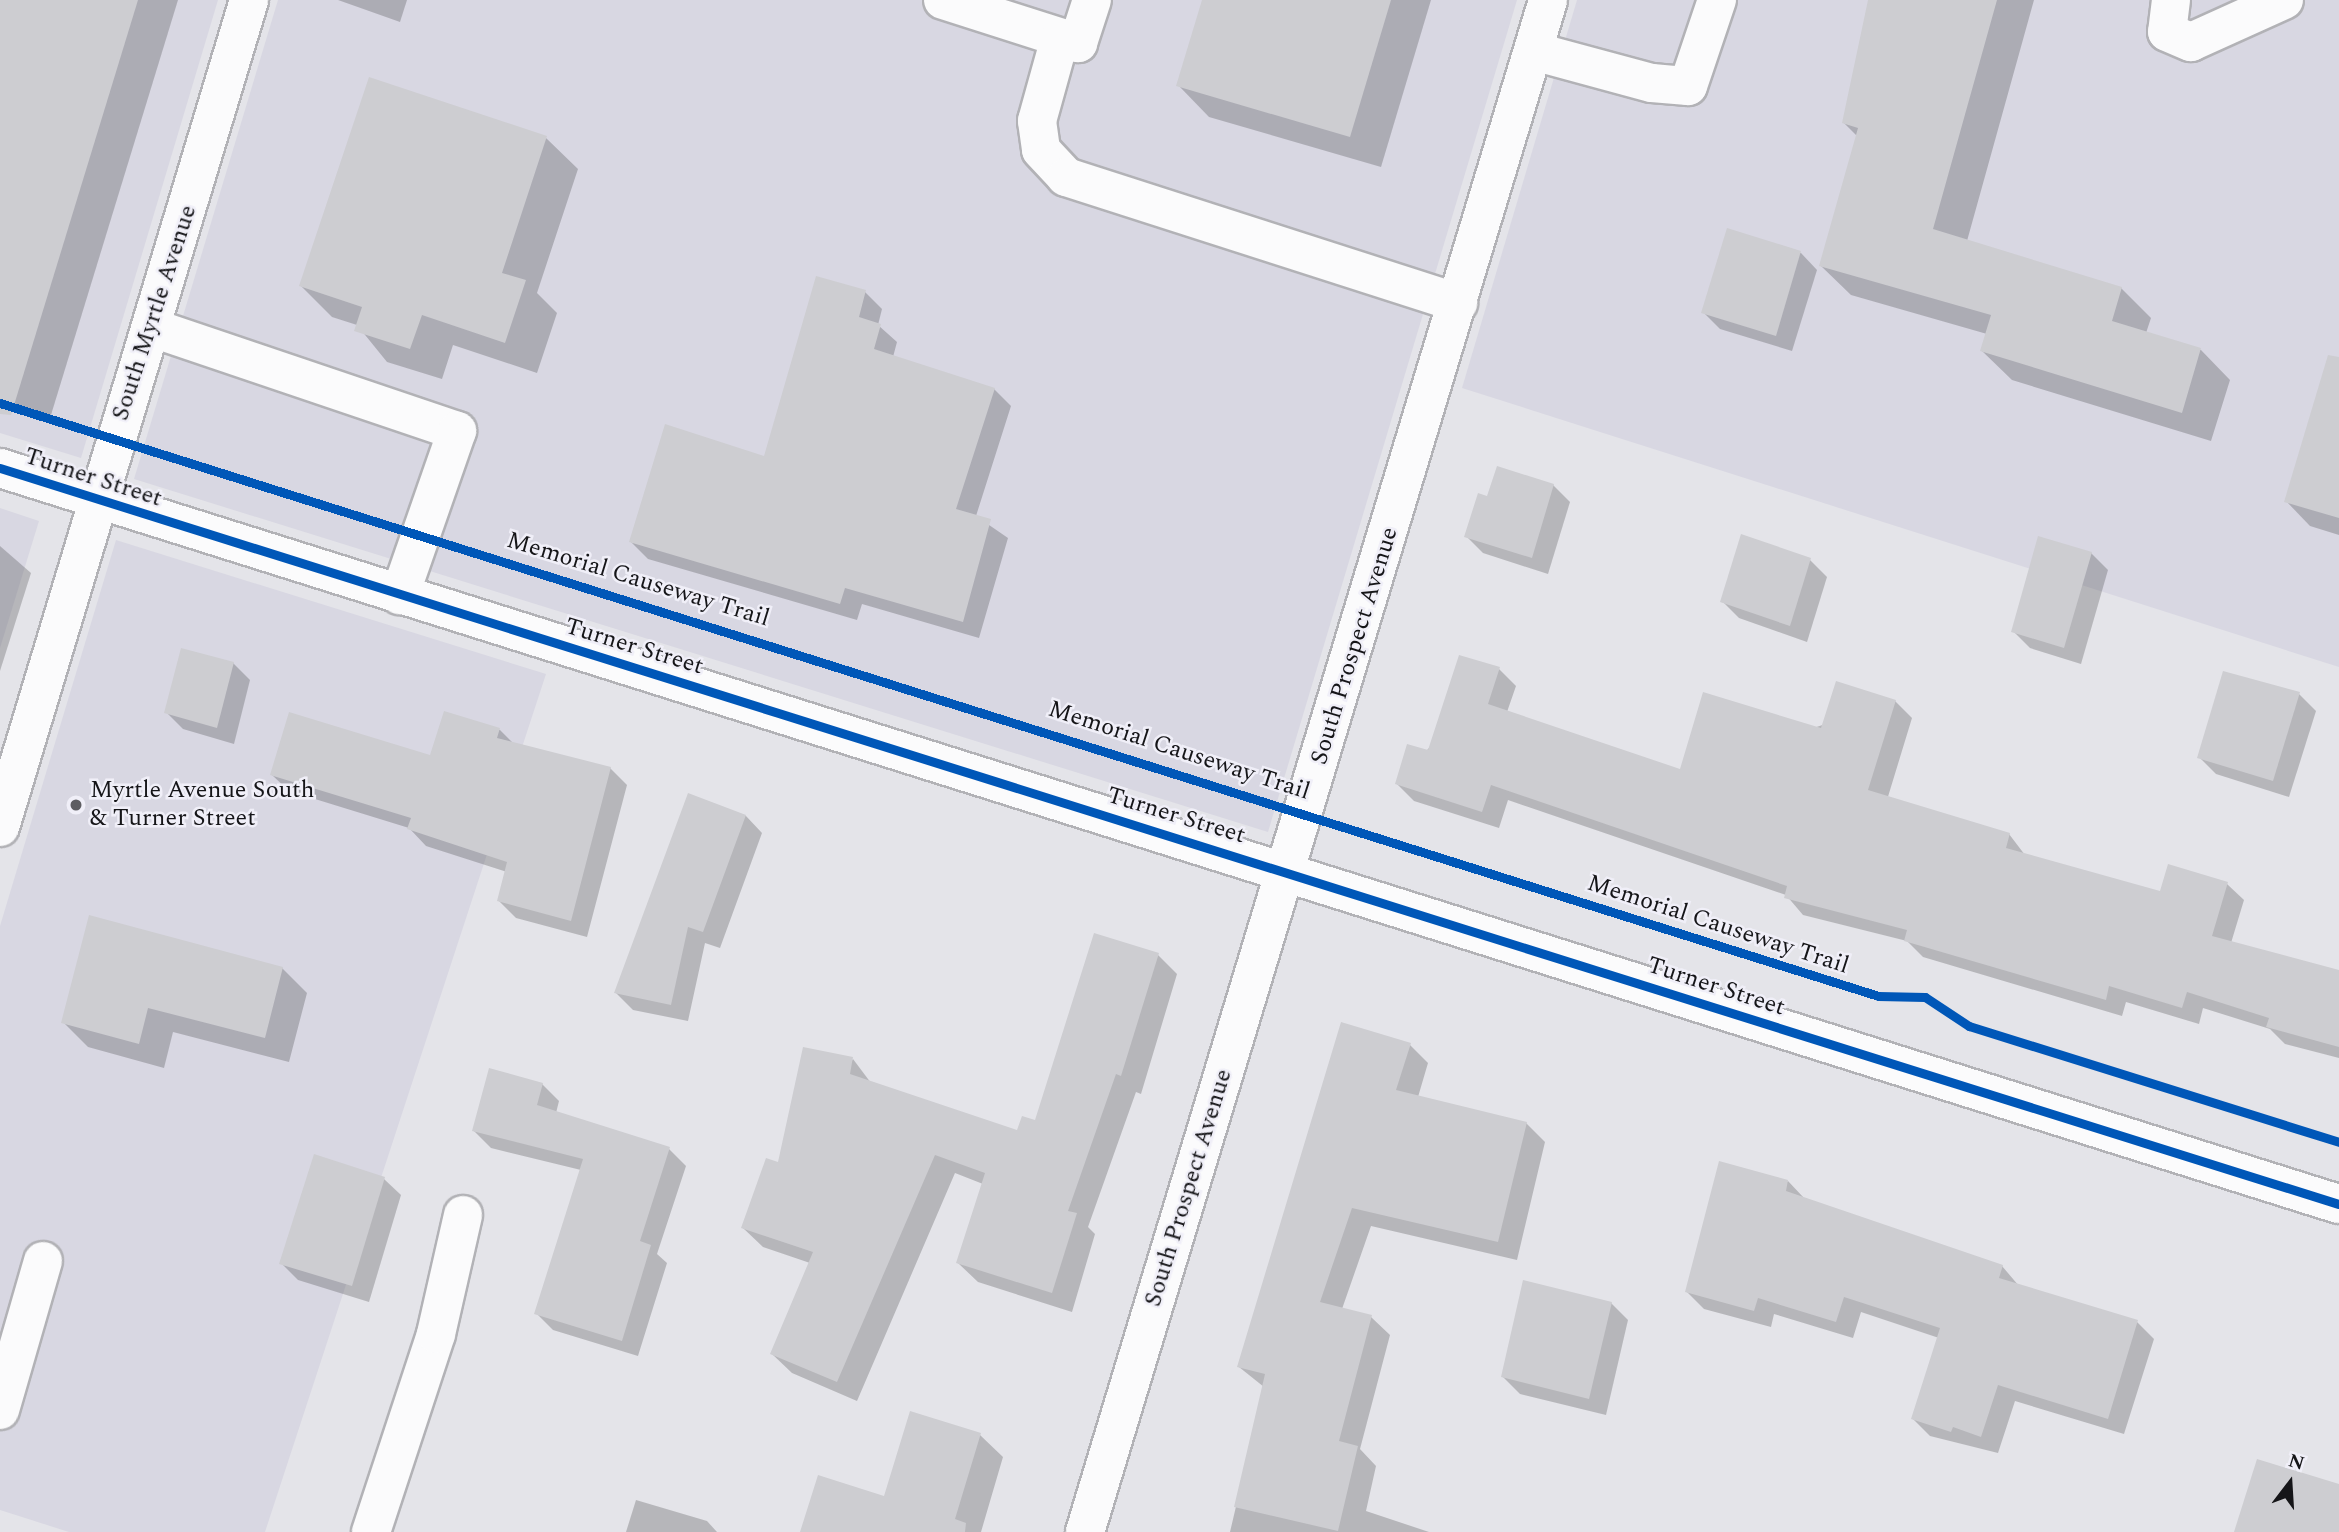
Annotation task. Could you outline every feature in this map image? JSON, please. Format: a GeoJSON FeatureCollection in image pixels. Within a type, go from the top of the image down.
{"type":"FeatureCollection","features":[{"type":"Feature","properties":{"kind":"street","name":"South Myrtle Avenue"},"geometry":{"type":"LineString","coordinates":[[0,827],[98,500],[153,328],[249,0]]}},
{"type":"Feature","properties":{"kind":"street"},"geometry":{"type":"LineString","coordinates":[[943,0],[1078,43],[1092,0]]}},
{"type":"Feature","properties":{"kind":"street","name":"South Prospect Avenue"},"geometry":{"type":"LineString","coordinates":[[1084,1532],[1548,0]]}},
{"type":"Feature","properties":{"kind":"street"},"geometry":{"type":"LineString","coordinates":[[1533,51],[1652,83],[1688,86],[1717,0]]}},
{"type":"Feature","properties":{"kind":"street"},"geometry":{"type":"LineString","coordinates":[[2171,0],[2167,32],[2191,42],[2284,0]]}},
{"type":"Feature","properties":{"kind":"street"},"geometry":{"type":"LineString","coordinates":[[1060,38],[1037,121],[1041,150],[1066,177],[1458,303]]}},
{"type":"Feature","properties":{"kind":"street"},"geometry":{"type":"LineString","coordinates":[[153,328],[457,431],[400,594]]}},
{"type":"Feature","properties":{"kind":"street","name":"Turner Street"},"geometry":{"type":"LineString","coordinates":[[0,468],[2339,1203]]}},
{"type":"Feature","properties":{"kind":"street"},"geometry":{"type":"LineString","coordinates":[[371,1532],[436,1334],[463,1215]]}},
{"type":"Feature","properties":{"kind":"street"},"geometry":{"type":"LineString","coordinates":[[0,1410],[43,1261]]}},
{"type":"Feature","properties":{"kind":"shaded area"},"geometry":{"type":"Polygon","coordinates":[[[0,0],[218,0],[81,458],[0,433],[0,0]]]}},
{"type":"Feature","properties":{"kind":"shaded area"},"geometry":{"type":"Polygon","coordinates":[[[278,0],[1517,0],[1268,832],[134,479],[278,0]]]}},
{"type":"Feature","properties":{"kind":"shaded area"},"geometry":{"type":"Polygon","coordinates":[[[1577,0],[2339,0],[2339,667],[1462,388],[1577,0]]]}},
{"type":"Feature","properties":{"kind":"shaded area"},"geometry":{"type":"Polygon","coordinates":[[[0,508],[39,521],[0,648],[0,508]]]}},
{"type":"Feature","properties":{"kind":"shaded area"},"geometry":{"type":"Polygon","coordinates":[[[116,540],[546,674],[265,1532],[69,1532],[0,1510],[0,926],[116,540]]]}},
{"type":"Feature","properties":{"kind":"building"},"geometry":{"type":"Polygon","coordinates":[[[0,0],[138,0],[11,415],[0,414],[0,0]]]}},
{"type":"Feature","properties":{"kind":"building"},"geometry":{"type":"Polygon","coordinates":[[[1202,0],[1391,0],[1350,137],[1176,86],[1202,0]]]}},
{"type":"Feature","properties":{"kind":"building"},"geometry":{"type":"Polygon","coordinates":[[[1868,0],[1997,0],[1933,229],[2122,287],[2112,321],[2201,348],[2182,413],[1980,351],[1991,315],[1819,266],[1858,128],[1842,123],[1868,0]]]}},
{"type":"Feature","properties":{"kind":"building"},"geometry":{"type":"Polygon","coordinates":[[[369,77],[547,136],[502,273],[526,280],[505,343],[422,315],[410,349],[354,331],[362,307],[299,286],[369,77]]]}},
{"type":"Feature","properties":{"kind":"building"},"geometry":{"type":"Polygon","coordinates":[[[1727,228],[1801,251],[1776,336],[1701,313],[1727,228]]]}},
{"type":"Feature","properties":{"kind":"building"},"geometry":{"type":"Polygon","coordinates":[[[816,276],[866,290],[859,317],[881,324],[874,349],[995,388],[956,509],[991,519],[963,622],[845,588],[840,604],[629,542],[665,424],[764,456],[816,276]]]}},
{"type":"Feature","properties":{"kind":"building"},"geometry":{"type":"Polygon","coordinates":[[[2328,355],[2339,357],[2339,518],[2284,502],[2328,355]]]}},
{"type":"Feature","properties":{"kind":"building"},"geometry":{"type":"Polygon","coordinates":[[[1497,466],[1554,484],[1532,558],[1464,537],[1478,493],[1487,496],[1497,466]]]}},
{"type":"Feature","properties":{"kind":"building"},"geometry":{"type":"Polygon","coordinates":[[[1741,534],[1811,558],[1790,626],[1720,602],[1741,534]]]}},
{"type":"Feature","properties":{"kind":"building"},"geometry":{"type":"Polygon","coordinates":[[[2038,536],[2092,552],[2064,648],[2011,632],[2038,536]]]}},
{"type":"Feature","properties":{"kind":"building"},"geometry":{"type":"Polygon","coordinates":[[[181,648],[234,662],[217,728],[164,713],[181,648]]]}},
{"type":"Feature","properties":{"kind":"building"},"geometry":{"type":"Polygon","coordinates":[[[1459,655],[1500,667],[1488,704],[1680,769],[1703,692],[1821,728],[1836,681],[1896,700],[1868,790],[2010,833],[2006,848],[2160,891],[2168,864],[2228,882],[2212,936],[2339,970],[2339,1047],[2266,1027],[2269,1018],[2187,992],[2182,1008],[2109,986],[2106,1000],[1904,941],[1907,930],[1784,898],[1787,886],[1491,785],[1482,812],[1395,784],[1407,744],[1428,750],[1459,655]]]}},
{"type":"Feature","properties":{"kind":"building"},"geometry":{"type":"Polygon","coordinates":[[[2223,671],[2300,692],[2273,781],[2197,758],[2223,671]]]}},
{"type":"Feature","properties":{"kind":"building"},"geometry":{"type":"Polygon","coordinates":[[[444,711],[500,728],[497,738],[611,767],[571,921],[497,901],[507,862],[407,829],[411,818],[270,775],[289,712],[430,755],[444,711]]]}},
{"type":"Feature","properties":{"kind":"building"},"geometry":{"type":"Polygon","coordinates":[[[688,793],[746,815],[703,932],[688,927],[671,1005],[614,993],[688,793]]]}},
{"type":"Feature","properties":{"kind":"building"},"geometry":{"type":"Polygon","coordinates":[[[89,915],[283,967],[265,1038],[148,1008],[139,1044],[61,1023],[89,915]]]}},
{"type":"Feature","properties":{"kind":"building"},"geometry":{"type":"Polygon","coordinates":[[[1094,933],[1159,953],[1121,1076],[1116,1074],[1068,1211],[1077,1213],[1052,1293],[956,1263],[985,1173],[935,1155],[837,1382],[770,1354],[813,1252],[741,1228],[766,1158],[778,1162],[803,1047],[853,1057],[850,1074],[1017,1130],[1022,1116],[1035,1120],[1094,933]]]}},
{"type":"Feature","properties":{"kind":"building"},"geometry":{"type":"Polygon","coordinates":[[[1341,1022],[1411,1043],[1396,1090],[1527,1122],[1498,1242],[1352,1208],[1320,1302],[1372,1315],[1339,1441],[1358,1446],[1338,1531],[1234,1507],[1265,1374],[1237,1367],[1341,1022]]]}},
{"type":"Feature","properties":{"kind":"building"},"geometry":{"type":"Polygon","coordinates":[[[489,1068],[543,1083],[537,1105],[670,1147],[640,1241],[651,1245],[622,1341],[534,1314],[583,1159],[472,1131],[489,1068]]]}},
{"type":"Feature","properties":{"kind":"building"},"geometry":{"type":"Polygon","coordinates":[[[314,1154],[385,1177],[352,1286],[279,1264],[314,1154]]]}},
{"type":"Feature","properties":{"kind":"building"},"geometry":{"type":"Polygon","coordinates":[[[1719,1161],[1788,1180],[1786,1191],[2003,1265],[1999,1278],[2138,1320],[2108,1419],[1998,1385],[1981,1437],[1953,1427],[1951,1432],[1911,1419],[1940,1328],[1844,1297],[1836,1322],[1758,1298],[1754,1311],[1685,1292],[1719,1161]]]}},
{"type":"Feature","properties":{"kind":"building"},"geometry":{"type":"Polygon","coordinates":[[[1523,1280],[1612,1302],[1589,1399],[1501,1377],[1523,1280]]]}},
{"type":"Feature","properties":{"kind":"building"},"geometry":{"type":"Polygon","coordinates":[[[910,1411],[981,1433],[955,1519],[966,1523],[965,1532],[800,1532],[818,1475],[884,1496],[910,1411]]]}},
{"type":"Feature","properties":{"kind":"building"},"geometry":{"type":"Polygon","coordinates":[[[2257,1459],[2339,1484],[2339,1532],[2234,1532],[2257,1459]]]}},
{"type":"Feature","properties":{"kind":"cycle path","name":"Memorial Causeway Trail"},"geometry":{"type":"LineString","coordinates":[[0,403],[1878,996],[1925,997],[1969,1026],[2339,1142]]}},
{"type":"Feature","properties":{"kind":"cycle path"},"geometry":{"type":"LineString","coordinates":[[0,468],[2339,1204]]}},
{"type":"Feature","properties":{"kind":"place","name":"Myrtle Avenue South & Turner Street"},"geometry":{"type":"Point","coordinates":[76,805]}}]}
